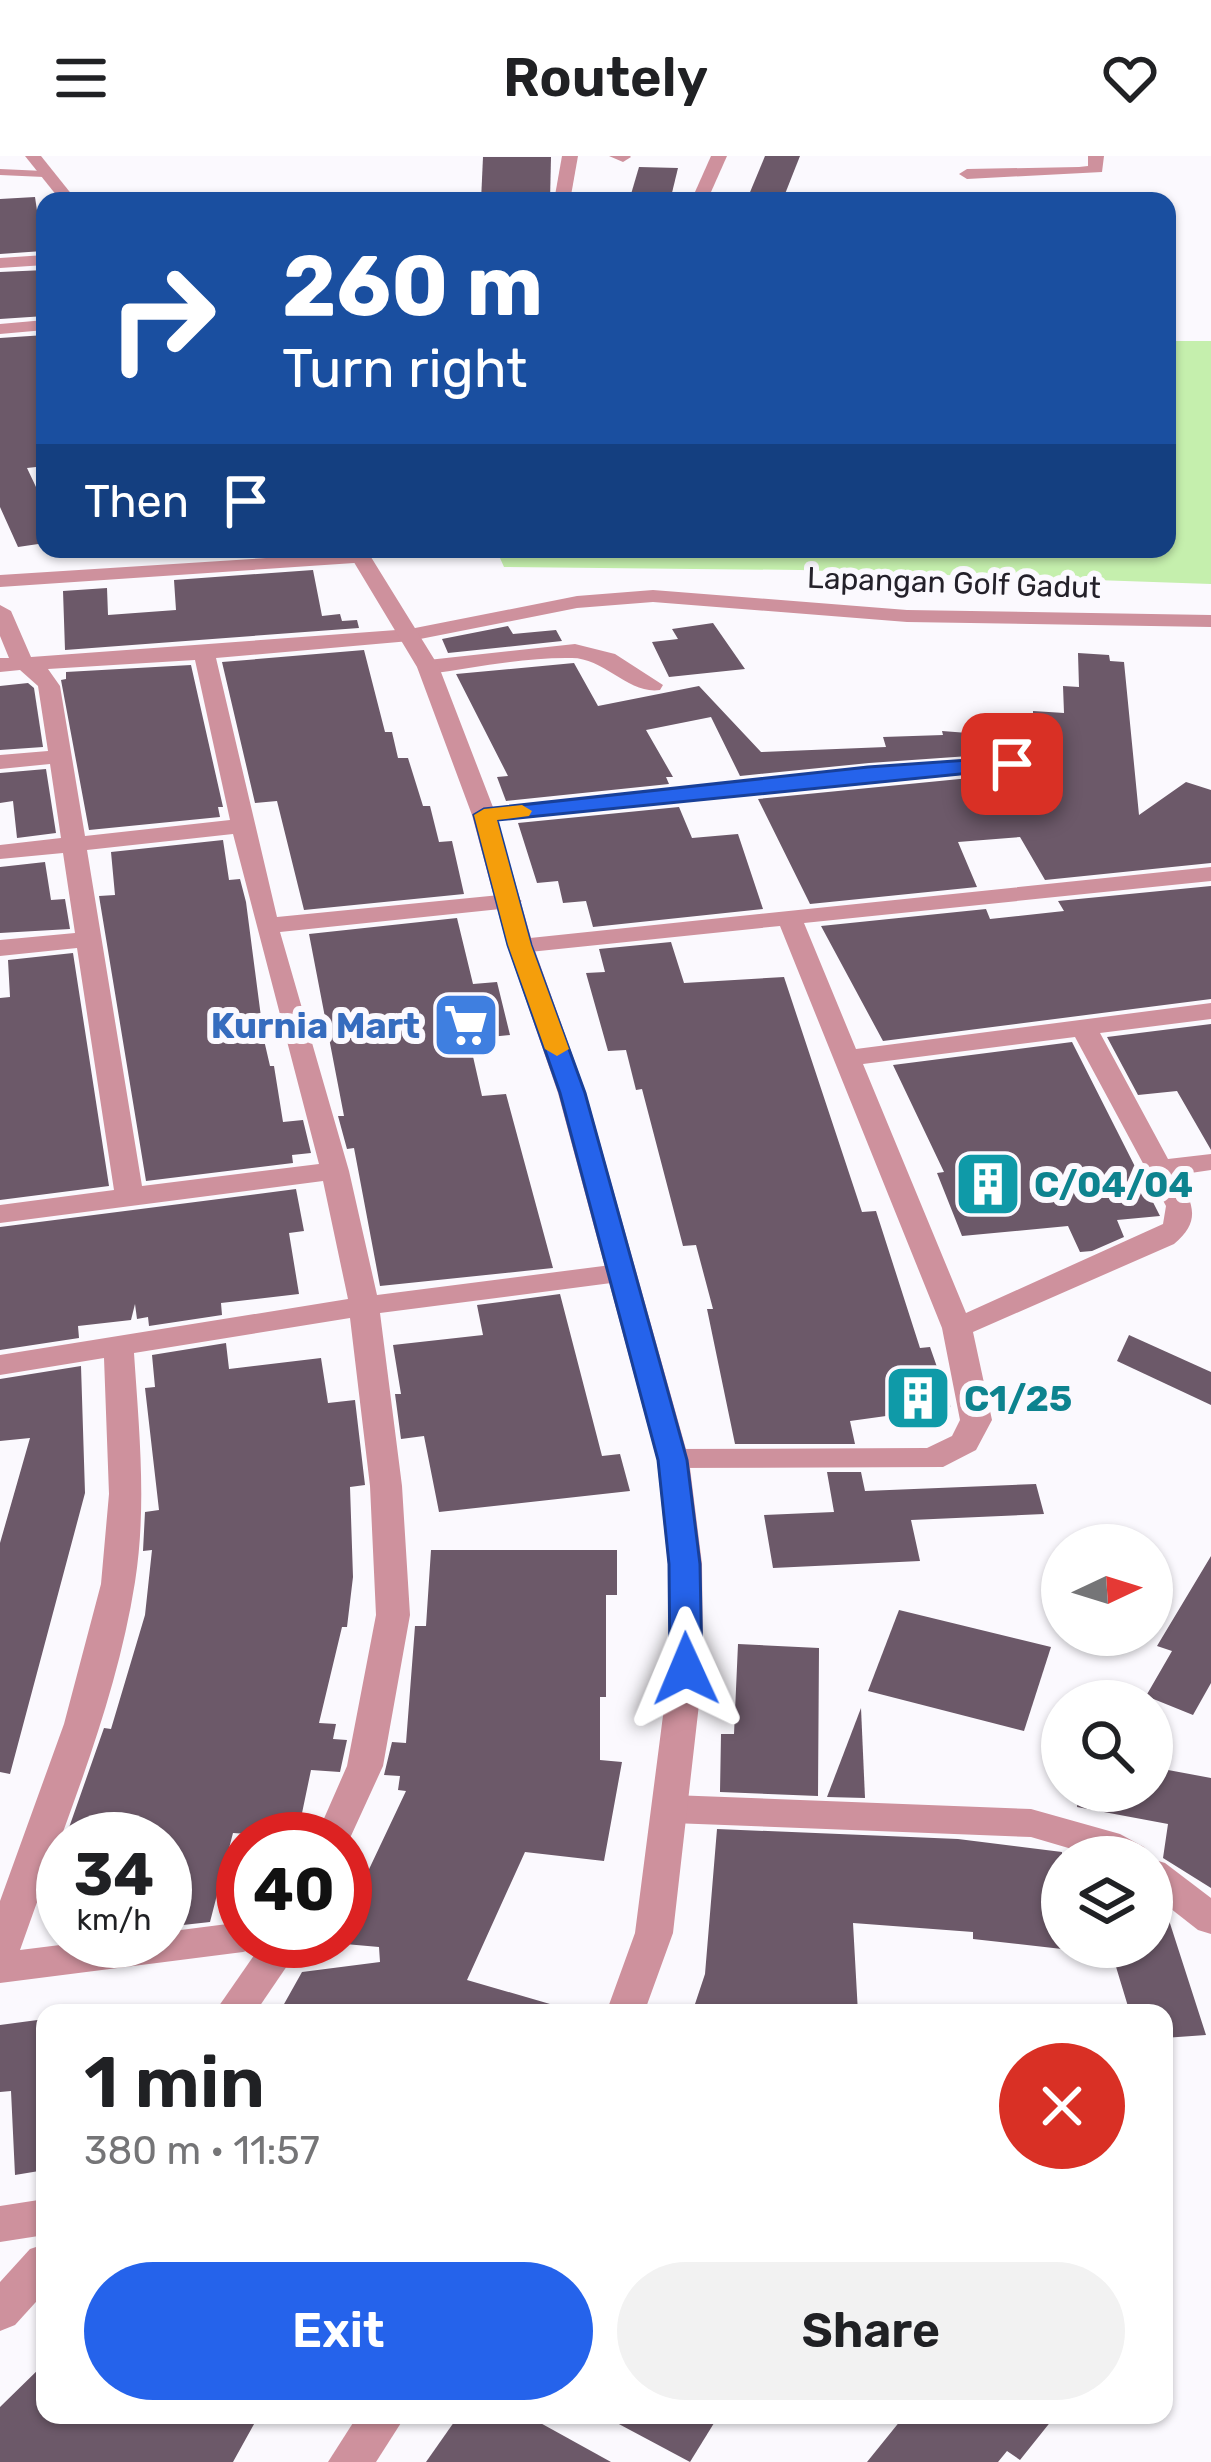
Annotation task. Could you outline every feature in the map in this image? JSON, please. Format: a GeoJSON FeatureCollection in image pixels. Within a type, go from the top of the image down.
{"type":"FeatureCollection","features":[{"type":"Feature","properties":{"kind":"street"},"geometry":{"type":"LineString","coordinates":[[33,156],[61,192]]}},
{"type":"Feature","properties":{"kind":"street"},"geometry":{"type":"LineString","coordinates":[[564,192],[570,156]]}},
{"type":"Feature","properties":{"kind":"street"},"geometry":{"type":"LineString","coordinates":[[703,192],[719,156]]}},
{"type":"Feature","properties":{"kind":"street"},"geometry":{"type":"LineString","coordinates":[[967,174],[1079,172],[1096,169],[1096,156]]}},
{"type":"Feature","properties":{"kind":"street"},"geometry":{"type":"LineString","coordinates":[[0,263],[36,261]]}},
{"type":"Feature","properties":{"kind":"street"},"geometry":{"type":"LineString","coordinates":[[0,329],[36,326]]}},
{"type":"Feature","properties":{"kind":"street"},"geometry":{"type":"LineString","coordinates":[[0,581],[295,558]]}},
{"type":"Feature","properties":{"kind":"street"},"geometry":{"type":"LineString","coordinates":[[362,558],[428,668],[484,815],[520,945],[572,1093],[673,1460],[685,1564],[686,1669],[654,1933],[628,2004]]}},
{"type":"Feature","properties":{"kind":"street","name":"Lapangan Golf Gadut"},"geometry":{"type":"LineString","coordinates":[[11,664],[410,635],[577,602],[653,596],[907,616],[1211,620]]}},
{"type":"Feature","properties":{"kind":"street"},"geometry":{"type":"LineString","coordinates":[[0,611],[11,664],[40,673],[49,686],[129,1196]]}},
{"type":"Feature","properties":{"kind":"street"},"geometry":{"type":"LineString","coordinates":[[428,668],[575,651],[607,659],[652,685]]}},
{"type":"Feature","properties":{"kind":"street"},"geometry":{"type":"LineString","coordinates":[[204,653],[266,926],[335,1171],[364,1306],[386,1486],[393,1615],[365,1766],[345,1812]]}},
{"type":"Feature","properties":{"kind":"street"},"geometry":{"type":"LineString","coordinates":[[0,762],[63,756]]}},
{"type":"Feature","properties":{"kind":"street"},"geometry":{"type":"LineString","coordinates":[[484,815],[868,774],[1012,764]]}},
{"type":"Feature","properties":{"kind":"street"},"geometry":{"type":"LineString","coordinates":[[0,852],[245,826]]}},
{"type":"Feature","properties":{"kind":"street"},"geometry":{"type":"LineString","coordinates":[[520,945],[1211,874]]}},
{"type":"Feature","properties":{"kind":"street"},"geometry":{"type":"LineString","coordinates":[[266,926],[509,901]]}},
{"type":"Feature","properties":{"kind":"street"},"geometry":{"type":"LineString","coordinates":[[673,1460],[932,1459],[965,1443],[976,1420],[957,1328],[790,920]]}},
{"type":"Feature","properties":{"kind":"street"},"geometry":{"type":"LineString","coordinates":[[0,948],[87,940]]}},
{"type":"Feature","properties":{"kind":"street"},"geometry":{"type":"LineString","coordinates":[[849,1058],[1211,1011]]}},
{"type":"Feature","properties":{"kind":"street"},"geometry":{"type":"LineString","coordinates":[[957,1328],[1164,1238],[1181,1216],[1161,1168],[1083,1028]]}},
{"type":"Feature","properties":{"kind":"street"},"geometry":{"type":"LineString","coordinates":[[1161,1168],[1211,1162]]}},
{"type":"Feature","properties":{"kind":"street"},"geometry":{"type":"LineString","coordinates":[[0,1214],[335,1171]]}},
{"type":"Feature","properties":{"kind":"street"},"geometry":{"type":"LineString","coordinates":[[0,1365],[364,1306],[619,1273]]}},
{"type":"Feature","properties":{"kind":"street"},"geometry":{"type":"LineString","coordinates":[[0,1954],[100,1661],[118,1582],[127,1487],[118,1344]]}},
{"type":"Feature","properties":{"kind":"street"},"geometry":{"type":"LineString","coordinates":[[672,1809],[1031,1823],[1083,1836]]}},
{"type":"Feature","properties":{"kind":"street"},"geometry":{"type":"LineString","coordinates":[[1173,1889],[1211,1918]]}},
{"type":"Feature","properties":{"kind":"street"},"geometry":{"type":"LineString","coordinates":[[0,1968],[216,1940]]}},
{"type":"Feature","properties":{"kind":"street"},"geometry":{"type":"LineString","coordinates":[[240,2004],[266,1968]]}},
{"type":"Feature","properties":{"kind":"street"},"geometry":{"type":"LineString","coordinates":[[0,2224],[36,2218]]}},
{"type":"Feature","properties":{"kind":"street"},"geometry":{"type":"LineString","coordinates":[[0,2312],[36,2272]]}},
{"type":"Feature","properties":{"kind":"street"},"geometry":{"type":"LineString","coordinates":[[350,2462],[377,2424]]}},
{"type":"Feature","properties":{"kind":"lane"},"geometry":{"type":"LineString","coordinates":[[0,172],[44,174]]}},
{"type":"Feature","properties":{"kind":"green space"},"geometry":{"type":"Polygon","coordinates":[[[1176,341],[1211,341],[1211,584],[800,570],[504,567],[500,558],[1176,558],[1176,341]]]}},
{"type":"Feature","properties":{"kind":"building"},"geometry":{"type":"Polygon","coordinates":[[[765,156],[800,156],[786,192],[750,192],[765,156]]]}},
{"type":"Feature","properties":{"kind":"building"},"geometry":{"type":"Polygon","coordinates":[[[483,157],[551,157],[550,192],[481,192],[483,157]]]}},
{"type":"Feature","properties":{"kind":"building"},"geometry":{"type":"Polygon","coordinates":[[[639,167],[678,168],[672,192],[632,192],[639,167]]]}},
{"type":"Feature","properties":{"kind":"building"},"geometry":{"type":"Polygon","coordinates":[[[35,197],[36,251],[0,254],[0,199],[35,197]]]}},
{"type":"Feature","properties":{"kind":"building"},"geometry":{"type":"Polygon","coordinates":[[[36,270],[36,317],[0,319],[0,272],[36,270]]]}},
{"type":"Feature","properties":{"kind":"building"},"geometry":{"type":"Polygon","coordinates":[[[36,336],[36,467],[27,468],[36,487],[36,544],[18,547],[0,507],[0,338],[36,336]]]}},
{"type":"Feature","properties":{"kind":"building"},"geometry":{"type":"Polygon","coordinates":[[[313,570],[322,616],[340,614],[342,621],[357,620],[359,628],[65,650],[63,591],[107,588],[108,615],[176,610],[174,580],[313,570]]]}},
{"type":"Feature","properties":{"kind":"building"},"geometry":{"type":"Polygon","coordinates":[[[713,623],[745,669],[669,677],[652,642],[678,639],[672,629],[713,623]]]}},
{"type":"Feature","properties":{"kind":"building"},"geometry":{"type":"Polygon","coordinates":[[[508,626],[513,634],[556,630],[562,641],[448,653],[442,639],[508,626]]]}},
{"type":"Feature","properties":{"kind":"building"},"geometry":{"type":"Polygon","coordinates":[[[364,650],[385,732],[392,732],[398,758],[408,758],[423,806],[430,806],[439,842],[452,841],[464,894],[304,910],[277,801],[255,803],[222,662],[364,650]]]}},
{"type":"Feature","properties":{"kind":"building"},"geometry":{"type":"Polygon","coordinates":[[[1078,653],[1109,655],[1110,661],[1124,662],[1139,815],[1186,782],[1211,790],[1211,863],[1045,880],[1020,837],[958,842],[977,887],[810,904],[758,799],[1020,773],[1024,756],[869,763],[740,776],[711,717],[646,730],[673,777],[666,777],[669,784],[506,801],[497,777],[508,776],[456,674],[574,663],[598,706],[699,686],[761,752],[886,747],[883,737],[943,735],[942,731],[981,734],[981,723],[991,724],[991,718],[1033,720],[1033,711],[1064,713],[1063,686],[1079,687],[1078,653]]]}},
{"type":"Feature","properties":{"kind":"building"},"geometry":{"type":"Polygon","coordinates":[[[191,665],[223,807],[218,807],[220,817],[89,830],[61,680],[66,679],[66,672],[191,665]]]}},
{"type":"Feature","properties":{"kind":"building"},"geometry":{"type":"Polygon","coordinates":[[[28,683],[34,688],[43,747],[0,750],[0,686],[28,683]]]}},
{"type":"Feature","properties":{"kind":"building"},"geometry":{"type":"Polygon","coordinates":[[[46,769],[56,833],[17,838],[13,801],[0,803],[0,773],[46,769]]]}},
{"type":"Feature","properties":{"kind":"building"},"geometry":{"type":"Polygon","coordinates":[[[679,807],[692,838],[738,834],[763,909],[593,927],[586,901],[563,903],[558,881],[537,883],[518,823],[679,807]]]}},
{"type":"Feature","properties":{"kind":"building"},"geometry":{"type":"Polygon","coordinates":[[[223,840],[229,880],[240,879],[246,902],[264,1040],[270,1066],[274,1066],[283,1122],[303,1120],[311,1153],[292,1155],[293,1163],[146,1181],[99,896],[115,895],[111,852],[223,840]]]}},
{"type":"Feature","properties":{"kind":"building"},"geometry":{"type":"Polygon","coordinates":[[[45,862],[51,900],[65,899],[70,929],[0,933],[0,867],[45,862]]]}},
{"type":"Feature","properties":{"kind":"building"},"geometry":{"type":"Polygon","coordinates":[[[1211,886],[1211,999],[883,1041],[821,926],[986,909],[990,919],[1064,911],[1058,901],[1211,886]]]}},
{"type":"Feature","properties":{"kind":"building"},"geometry":{"type":"Polygon","coordinates":[[[457,918],[473,984],[497,982],[510,1035],[469,1039],[482,1096],[506,1094],[553,1268],[380,1286],[354,1148],[347,1149],[338,1116],[344,1116],[309,934],[457,918]]]}},
{"type":"Feature","properties":{"kind":"building"},"geometry":{"type":"Polygon","coordinates":[[[671,942],[684,983],[784,977],[862,1212],[876,1211],[920,1348],[930,1347],[951,1407],[850,1421],[855,1444],[735,1444],[707,1309],[713,1309],[696,1245],[683,1246],[642,1089],[636,1090],[626,1050],[608,1051],[586,973],[605,972],[599,949],[671,942]]]}},
{"type":"Feature","properties":{"kind":"building"},"geometry":{"type":"Polygon","coordinates":[[[73,953],[109,1186],[0,1200],[0,998],[10,997],[8,960],[73,953]]]}},
{"type":"Feature","properties":{"kind":"building"},"geometry":{"type":"Polygon","coordinates":[[[1211,1024],[1211,1150],[1177,1091],[1138,1095],[1107,1037],[1211,1024]]]}},
{"type":"Feature","properties":{"kind":"building"},"geometry":{"type":"Polygon","coordinates":[[[1072,1042],[1160,1216],[1117,1220],[1124,1237],[1092,1251],[1080,1252],[1068,1226],[962,1236],[937,1173],[944,1172],[893,1065],[1072,1042]]]}},
{"type":"Feature","properties":{"kind":"building"},"geometry":{"type":"Polygon","coordinates":[[[296,1189],[304,1231],[289,1233],[299,1294],[221,1303],[222,1315],[149,1326],[148,1317],[137,1319],[135,1304],[131,1320],[78,1326],[79,1338],[0,1350],[0,1227],[296,1189]]]}},
{"type":"Feature","properties":{"kind":"building"},"geometry":{"type":"Polygon","coordinates":[[[560,1294],[602,1456],[620,1454],[630,1491],[439,1512],[424,1436],[401,1439],[395,1394],[401,1394],[393,1345],[483,1335],[477,1305],[560,1294]]]}},
{"type":"Feature","properties":{"kind":"building"},"geometry":{"type":"Polygon","coordinates":[[[1129,1335],[1211,1372],[1211,1405],[1117,1361],[1129,1335]]]}},
{"type":"Feature","properties":{"kind":"building"},"geometry":{"type":"Polygon","coordinates":[[[226,1343],[229,1369],[321,1358],[328,1403],[355,1400],[365,1485],[350,1487],[353,1577],[347,1627],[342,1627],[319,1723],[336,1724],[333,1739],[347,1740],[340,1772],[311,1770],[302,1812],[216,1812],[216,1899],[210,1922],[192,1924],[192,1812],[74,1812],[104,1728],[111,1729],[145,1615],[152,1550],[143,1551],[145,1512],[159,1510],[145,1388],[155,1387],[152,1355],[226,1343]]]}},
{"type":"Feature","properties":{"kind":"building"},"geometry":{"type":"Polygon","coordinates":[[[81,1366],[85,1493],[10,1774],[0,1772],[0,1543],[30,1438],[0,1441],[0,1379],[81,1366]]]}},
{"type":"Feature","properties":{"kind":"building"},"geometry":{"type":"Polygon","coordinates":[[[827,1472],[861,1472],[865,1491],[1036,1484],[1044,1514],[911,1520],[920,1561],[773,1568],[764,1515],[834,1512],[827,1472]]]}},
{"type":"Feature","properties":{"kind":"building"},"geometry":{"type":"Polygon","coordinates":[[[431,1550],[617,1550],[617,1595],[606,1595],[606,1697],[600,1697],[600,1760],[622,1762],[604,1861],[525,1852],[467,1980],[550,2004],[284,2004],[302,1972],[372,1968],[372,1963],[380,1962],[379,1947],[372,1946],[372,1863],[406,1791],[398,1790],[400,1776],[384,1775],[392,1742],[406,1743],[415,1626],[426,1626],[431,1550]]]}},
{"type":"Feature","properties":{"kind":"building"},"geometry":{"type":"Polygon","coordinates":[[[1211,1556],[1211,1683],[1193,1715],[1173,1707],[1173,1680],[1155,1680],[1173,1656],[1173,1619],[1211,1556]]]}},
{"type":"Feature","properties":{"kind":"building"},"geometry":{"type":"Polygon","coordinates":[[[899,1610],[1041,1645],[1041,1656],[1048,1656],[1024,1731],[868,1691],[899,1610]]]}},
{"type":"Feature","properties":{"kind":"building"},"geometry":{"type":"Polygon","coordinates":[[[738,1644],[819,1648],[818,1796],[720,1792],[721,1734],[734,1734],[738,1644]]]}},
{"type":"Feature","properties":{"kind":"building"},"geometry":{"type":"Polygon","coordinates":[[[861,1708],[865,1798],[827,1797],[861,1708]]]}},
{"type":"Feature","properties":{"kind":"building"},"geometry":{"type":"Polygon","coordinates":[[[1173,1771],[1211,1778],[1211,1888],[1173,1864],[1168,1824],[1104,1812],[1173,1812],[1173,1771]]]}},
{"type":"Feature","properties":{"kind":"building"},"geometry":{"type":"Polygon","coordinates":[[[717,1829],[958,1839],[1041,1849],[1041,1947],[973,1939],[973,1932],[853,1923],[858,2004],[695,2004],[705,1974],[717,1829]]]}},
{"type":"Feature","properties":{"kind":"building"},"geometry":{"type":"Polygon","coordinates":[[[1173,1933],[1206,2035],[1173,2037],[1173,2004],[1127,2004],[1116,1968],[1173,1968],[1173,1933]]]}},
{"type":"Feature","properties":{"kind":"building"},"geometry":{"type":"Polygon","coordinates":[[[36,2020],[36,2172],[15,2175],[11,2091],[0,2092],[0,2025],[36,2020]]]}},
{"type":"Feature","properties":{"kind":"building"},"geometry":{"type":"Polygon","coordinates":[[[36,2372],[36,2424],[254,2424],[233,2462],[0,2462],[0,2407],[36,2372]]]}},
{"type":"Feature","properties":{"kind":"building"},"geometry":{"type":"Polygon","coordinates":[[[453,2424],[542,2424],[611,2462],[426,2462],[453,2424]]]}},
{"type":"Feature","properties":{"kind":"building"},"geometry":{"type":"Polygon","coordinates":[[[619,2424],[713,2424],[690,2462],[619,2424]]]}},
{"type":"Feature","properties":{"kind":"building"},"geometry":{"type":"Polygon","coordinates":[[[898,2424],[1049,2424],[1020,2460],[1007,2451],[998,2462],[867,2462],[898,2424]]]}},
{"type":"Feature","properties":{"kind":"slow traffic"},"geometry":{"type":"LineString","coordinates":[[522,811],[484,815],[520,945],[557,1049]]}},
{"type":"Feature","properties":{"kind":"place","name":"Kurnia Mart"},"geometry":{"type":"Point","coordinates":[466,1025]}},
{"type":"Feature","properties":{"kind":"place","name":"C/04/04"},"geometry":{"type":"Point","coordinates":[988,1184]}},
{"type":"Feature","properties":{"kind":"place","name":"C1/25"},"geometry":{"type":"Point","coordinates":[918,1398]}},
{"type":"Feature","properties":{"kind":"route"},"geometry":{"type":"LineString","coordinates":[[686,1669],[685,1564],[673,1460],[572,1093],[520,945],[484,815],[868,774],[1012,764]]}}]}
